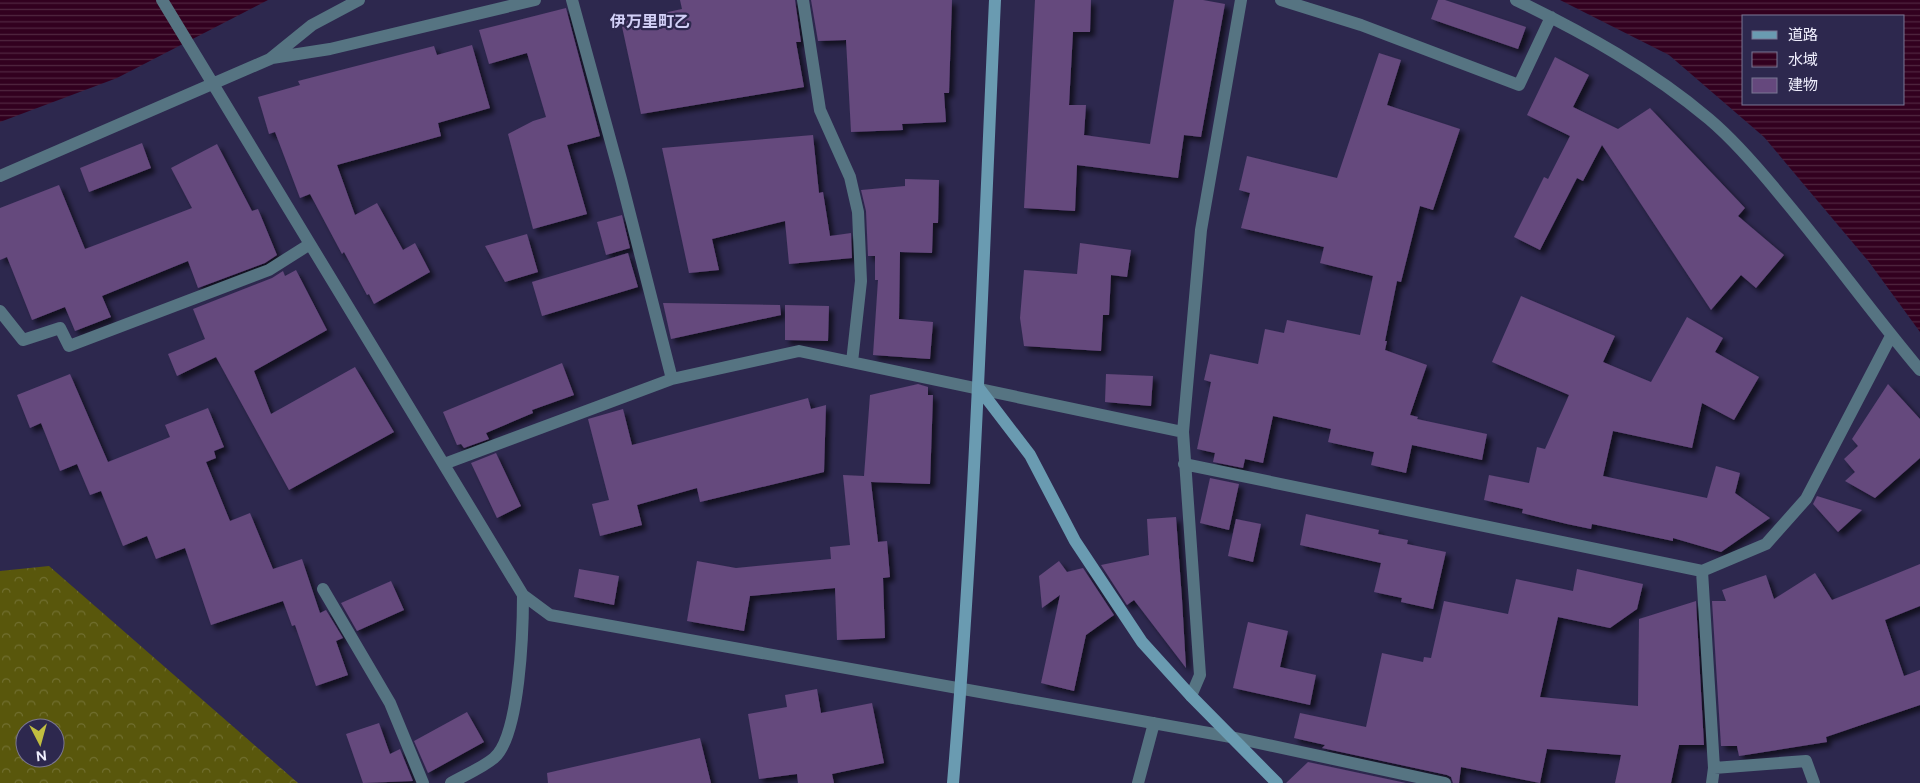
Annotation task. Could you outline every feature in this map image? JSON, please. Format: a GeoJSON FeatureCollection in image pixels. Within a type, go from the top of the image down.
{"type":"FeatureCollection","features":[{"type":"Feature","properties":{"kind":"street"},"geometry":{"type":"LineString","coordinates":[[162,0],[523,595],[550,615],[1231,737],[1445,783]]}},
{"type":"Feature","properties":{"kind":"street"},"geometry":{"type":"LineString","coordinates":[[270,59],[312,25],[359,0]]}},
{"type":"Feature","properties":{"kind":"street"},"geometry":{"type":"LineString","coordinates":[[0,176],[270,59],[330,49],[535,0]]}},
{"type":"Feature","properties":{"kind":"street"},"geometry":{"type":"LineString","coordinates":[[572,0],[621,179],[672,379]]}},
{"type":"Feature","properties":{"kind":"street"},"geometry":{"type":"LineString","coordinates":[[804,0],[820,110],[850,177],[858,212],[860,281],[852,362]]}},
{"type":"Feature","properties":{"kind":"street"},"geometry":{"type":"LineString","coordinates":[[953,783],[961,690],[978,387],[995,0]]}},
{"type":"Feature","properties":{"kind":"street"},"geometry":{"type":"LineString","coordinates":[[1191,696],[1200,675],[1183,432],[1201,230],[1241,0]]}},
{"type":"Feature","properties":{"kind":"street"},"geometry":{"type":"LineString","coordinates":[[1281,0],[1360,25],[1519,85],[1551,17]]}},
{"type":"Feature","properties":{"kind":"street"},"geometry":{"type":"LineString","coordinates":[[1516,0],[1551,17],[1624,58],[1709,119],[1756,165],[1920,370]]}},
{"type":"Feature","properties":{"kind":"street"},"geometry":{"type":"LineString","coordinates":[[0,311],[23,340],[60,328],[69,346],[269,270],[310,244]]}},
{"type":"Feature","properties":{"kind":"street"},"geometry":{"type":"LineString","coordinates":[[1184,464],[1702,571],[1766,544],[1806,499],[1891,336]]}},
{"type":"Feature","properties":{"kind":"street"},"geometry":{"type":"LineString","coordinates":[[444,464],[672,379],[799,351],[978,387],[1183,432]]}},
{"type":"Feature","properties":{"kind":"street"},"geometry":{"type":"LineString","coordinates":[[978,387],[1030,455],[1075,541],[1142,642],[1191,696],[1277,783]]}},
{"type":"Feature","properties":{"kind":"street"},"geometry":{"type":"LineString","coordinates":[[1702,571],[1714,768],[1712,783]]}},
{"type":"Feature","properties":{"kind":"street"},"geometry":{"type":"LineString","coordinates":[[323,589],[390,703],[423,783]]}},
{"type":"Feature","properties":{"kind":"street"},"geometry":{"type":"LineString","coordinates":[[451,783],[495,757],[511,728],[523,637],[523,595]]}},
{"type":"Feature","properties":{"kind":"street"},"geometry":{"type":"LineString","coordinates":[[1138,783],[1154,723]]}},
{"type":"Feature","properties":{"kind":"street"},"geometry":{"type":"LineString","coordinates":[[1714,768],[1806,761],[1814,783]]}},
{"type":"Feature","properties":{"kind":"green space"},"geometry":{"type":"Polygon","coordinates":[[[49,566],[298,783],[0,783],[0,571],[49,566]]]}},
{"type":"Feature","properties":{"kind":"water"},"geometry":{"type":"Polygon","coordinates":[[[0,0],[268,0],[117,78],[0,122],[0,0]]]}},
{"type":"Feature","properties":{"kind":"water"},"geometry":{"type":"Polygon","coordinates":[[[1560,0],[1920,0],[1920,332],[1869,262],[1764,137],[1669,55],[1560,0]]]}},
{"type":"Feature","properties":{"kind":"building"},"geometry":{"type":"Polygon","coordinates":[[[680,0],[795,0],[801,42],[796,42],[804,87],[641,114],[621,22],[682,9],[680,0]]]}},
{"type":"Feature","properties":{"kind":"building"},"geometry":{"type":"Polygon","coordinates":[[[811,0],[952,0],[949,93],[944,93],[946,122],[902,124],[903,130],[851,132],[846,40],[818,41],[811,0]]]}},
{"type":"Feature","properties":{"kind":"building"},"geometry":{"type":"Polygon","coordinates":[[[1035,0],[1091,0],[1090,32],[1073,32],[1069,105],[1086,105],[1084,135],[1150,144],[1174,0],[1203,0],[1225,4],[1201,137],[1184,135],[1178,178],[1077,165],[1075,211],[1024,208],[1035,0]]]}},
{"type":"Feature","properties":{"kind":"building"},"geometry":{"type":"Polygon","coordinates":[[[1438,0],[1445,0],[1526,27],[1518,49],[1431,19],[1438,0]]]}},
{"type":"Feature","properties":{"kind":"building"},"geometry":{"type":"Polygon","coordinates":[[[566,8],[600,136],[567,145],[587,214],[533,229],[508,134],[533,121],[546,117],[527,53],[489,64],[479,30],[566,8]]]}},
{"type":"Feature","properties":{"kind":"building"},"geometry":{"type":"Polygon","coordinates":[[[472,45],[490,108],[438,123],[441,136],[337,165],[355,215],[377,203],[403,250],[415,243],[430,272],[374,304],[369,294],[367,295],[344,252],[342,254],[310,194],[300,198],[275,132],[269,134],[258,97],[300,85],[298,81],[434,46],[437,55],[472,45]]]}},
{"type":"Feature","properties":{"kind":"building"},"geometry":{"type":"Polygon","coordinates":[[[1379,53],[1401,60],[1387,105],[1460,129],[1433,210],[1420,206],[1401,282],[1397,281],[1385,341],[1387,341],[1385,350],[1427,365],[1410,415],[1418,417],[1417,419],[1487,434],[1482,460],[1412,445],[1406,473],[1371,465],[1374,452],[1328,442],[1331,429],[1273,416],[1263,463],[1245,459],[1243,468],[1213,462],[1215,453],[1197,449],[1211,382],[1204,380],[1210,354],[1258,364],[1265,329],[1284,333],[1287,320],[1360,335],[1373,276],[1320,263],[1324,247],[1241,228],[1250,193],[1239,190],[1247,156],[1337,178],[1379,53]]]}},
{"type":"Feature","properties":{"kind":"building"},"geometry":{"type":"Polygon","coordinates":[[[1555,57],[1589,75],[1573,107],[1618,129],[1650,108],[1745,208],[1738,216],[1784,255],[1756,288],[1741,275],[1711,310],[1602,145],[1583,181],[1577,178],[1540,250],[1514,237],[1544,177],[1548,179],[1570,136],[1527,115],[1555,57]]]}},
{"type":"Feature","properties":{"kind":"building"},"geometry":{"type":"Polygon","coordinates":[[[813,135],[819,193],[823,192],[830,236],[851,233],[852,258],[789,264],[785,221],[712,239],[719,270],[689,273],[662,148],[813,135]]]}},
{"type":"Feature","properties":{"kind":"building"},"geometry":{"type":"Polygon","coordinates":[[[142,143],[151,168],[89,192],[80,168],[142,143]]]}},
{"type":"Feature","properties":{"kind":"building"},"geometry":{"type":"Polygon","coordinates":[[[217,144],[252,211],[258,209],[277,255],[265,263],[198,288],[188,261],[102,296],[111,317],[75,331],[65,307],[32,320],[7,257],[0,260],[0,208],[59,185],[85,249],[192,208],[171,168],[217,144]]]}},
{"type":"Feature","properties":{"kind":"building"},"geometry":{"type":"Polygon","coordinates":[[[905,179],[939,180],[938,223],[933,223],[932,253],[900,252],[899,319],[933,322],[930,359],[873,355],[878,280],[875,280],[875,256],[868,256],[866,211],[861,190],[905,186],[905,179]]]}},
{"type":"Feature","properties":{"kind":"building"},"geometry":{"type":"Polygon","coordinates":[[[622,215],[630,248],[606,255],[597,222],[622,215]]]}},
{"type":"Feature","properties":{"kind":"building"},"geometry":{"type":"Polygon","coordinates":[[[527,234],[538,272],[505,282],[485,246],[527,234]]]}},
{"type":"Feature","properties":{"kind":"building"},"geometry":{"type":"Polygon","coordinates":[[[1080,243],[1131,250],[1127,277],[1111,275],[1109,315],[1103,315],[1101,351],[1024,346],[1020,318],[1024,270],[1077,274],[1080,243]]]}},
{"type":"Feature","properties":{"kind":"building"},"geometry":{"type":"Polygon","coordinates":[[[628,253],[638,287],[542,316],[532,282],[628,253]]]}},
{"type":"Feature","properties":{"kind":"building"},"geometry":{"type":"Polygon","coordinates":[[[296,270],[327,330],[254,371],[271,414],[355,367],[394,432],[289,490],[216,357],[177,376],[168,354],[205,339],[193,309],[272,278],[283,271],[285,276],[296,270]]]}},
{"type":"Feature","properties":{"kind":"building"},"geometry":{"type":"Polygon","coordinates":[[[1521,296],[1615,336],[1603,362],[1651,382],[1687,317],[1723,338],[1715,352],[1759,377],[1734,420],[1702,403],[1692,448],[1613,431],[1603,476],[1707,498],[1716,466],[1740,473],[1735,493],[1770,518],[1721,552],[1673,538],[1673,541],[1592,524],[1591,529],[1567,524],[1522,513],[1523,509],[1484,500],[1489,475],[1529,483],[1537,447],[1545,449],[1569,395],[1492,362],[1521,296]]]}},
{"type":"Feature","properties":{"kind":"building"},"geometry":{"type":"Polygon","coordinates":[[[663,303],[780,305],[781,315],[671,339],[663,303]]]}},
{"type":"Feature","properties":{"kind":"building"},"geometry":{"type":"Polygon","coordinates":[[[785,305],[829,306],[828,341],[785,340],[785,305]]]}},
{"type":"Feature","properties":{"kind":"building"},"geometry":{"type":"Polygon","coordinates":[[[562,363],[574,395],[532,410],[533,413],[486,433],[489,439],[464,448],[461,444],[457,445],[443,412],[562,363]]]}},
{"type":"Feature","properties":{"kind":"building"},"geometry":{"type":"Polygon","coordinates":[[[70,374],[108,462],[170,437],[165,425],[208,408],[224,447],[214,451],[216,458],[206,462],[230,521],[250,513],[273,569],[302,559],[320,613],[326,610],[343,638],[336,641],[348,675],[316,686],[295,625],[292,626],[283,601],[211,625],[185,548],[156,559],[147,536],[123,546],[101,491],[90,495],[77,464],[60,471],[41,423],[30,428],[17,395],[70,374]]]}},
{"type":"Feature","properties":{"kind":"building"},"geometry":{"type":"Polygon","coordinates":[[[1106,374],[1153,376],[1151,406],[1105,402],[1106,374]]]}},
{"type":"Feature","properties":{"kind":"building"},"geometry":{"type":"Polygon","coordinates":[[[918,384],[928,387],[928,395],[933,395],[930,484],[871,482],[878,542],[887,541],[890,577],[883,578],[885,638],[837,640],[835,588],[750,596],[744,631],[687,621],[697,561],[736,568],[831,559],[830,547],[850,545],[843,475],[864,476],[870,395],[918,384]]]}},
{"type":"Feature","properties":{"kind":"building"},"geometry":{"type":"Polygon","coordinates":[[[1888,384],[1920,419],[1920,458],[1875,498],[1845,481],[1855,472],[1844,459],[1858,446],[1852,439],[1888,384]]]}},
{"type":"Feature","properties":{"kind":"building"},"geometry":{"type":"Polygon","coordinates":[[[808,398],[811,409],[826,405],[824,472],[700,502],[697,488],[637,505],[642,525],[600,536],[592,504],[609,500],[588,419],[623,409],[632,445],[808,398]]]}},
{"type":"Feature","properties":{"kind":"building"},"geometry":{"type":"Polygon","coordinates":[[[496,453],[521,506],[497,518],[471,463],[496,453]]]}},
{"type":"Feature","properties":{"kind":"building"},"geometry":{"type":"Polygon","coordinates":[[[1210,478],[1239,484],[1229,530],[1200,523],[1210,478]]]}},
{"type":"Feature","properties":{"kind":"building"},"geometry":{"type":"Polygon","coordinates":[[[1817,496],[1862,510],[1838,532],[1813,504],[1817,496]]]}},
{"type":"Feature","properties":{"kind":"building"},"geometry":{"type":"Polygon","coordinates":[[[1306,514],[1379,530],[1378,534],[1408,540],[1407,544],[1446,552],[1433,609],[1401,602],[1402,598],[1374,592],[1381,563],[1300,545],[1306,514]]]}},
{"type":"Feature","properties":{"kind":"building"},"geometry":{"type":"Polygon","coordinates":[[[1176,517],[1186,668],[1134,600],[1127,605],[1101,565],[1149,555],[1147,519],[1176,517]]]}},
{"type":"Feature","properties":{"kind":"building"},"geometry":{"type":"Polygon","coordinates":[[[1236,519],[1261,524],[1253,562],[1228,556],[1236,519]]]}},
{"type":"Feature","properties":{"kind":"building"},"geometry":{"type":"Polygon","coordinates":[[[1059,561],[1067,572],[1083,568],[1114,615],[1086,635],[1074,691],[1041,683],[1060,595],[1042,608],[1039,576],[1059,561]]]}},
{"type":"Feature","properties":{"kind":"building"},"geometry":{"type":"Polygon","coordinates":[[[1920,564],[1920,606],[1885,620],[1904,676],[1920,670],[1920,705],[1826,737],[1827,742],[1739,756],[1737,746],[1721,746],[1712,601],[1726,601],[1722,590],[1766,575],[1774,599],[1815,573],[1832,600],[1920,564]]]}},
{"type":"Feature","properties":{"kind":"building"},"geometry":{"type":"Polygon","coordinates":[[[579,569],[619,576],[614,605],[574,597],[579,569]]]}},
{"type":"Feature","properties":{"kind":"building"},"geometry":{"type":"Polygon","coordinates":[[[1577,569],[1643,584],[1637,609],[1610,628],[1558,617],[1540,697],[1638,706],[1639,619],[1696,601],[1704,745],[1679,745],[1671,783],[1615,783],[1621,755],[1547,749],[1540,783],[1461,767],[1459,783],[1453,783],[1451,777],[1447,775],[1322,748],[1325,745],[1294,738],[1300,713],[1366,727],[1382,653],[1423,662],[1424,657],[1431,658],[1444,601],[1508,614],[1516,579],[1573,591],[1577,569]]]}},
{"type":"Feature","properties":{"kind":"building"},"geometry":{"type":"Polygon","coordinates":[[[391,581],[404,610],[357,631],[341,603],[391,581]]]}},
{"type":"Feature","properties":{"kind":"building"},"geometry":{"type":"Polygon","coordinates":[[[1248,622],[1288,631],[1280,667],[1316,675],[1310,705],[1233,688],[1248,622]]]}},
{"type":"Feature","properties":{"kind":"building"},"geometry":{"type":"Polygon","coordinates":[[[817,689],[821,713],[872,703],[884,763],[832,774],[834,783],[798,783],[797,774],[759,779],[748,714],[787,707],[785,695],[817,689]]]}},
{"type":"Feature","properties":{"kind":"building"},"geometry":{"type":"Polygon","coordinates":[[[467,712],[484,742],[428,773],[414,741],[467,712]]]}},
{"type":"Feature","properties":{"kind":"building"},"geometry":{"type":"Polygon","coordinates":[[[379,723],[390,754],[400,749],[413,781],[363,783],[346,734],[379,723]]]}},
{"type":"Feature","properties":{"kind":"building"},"geometry":{"type":"Polygon","coordinates":[[[700,738],[711,783],[548,783],[547,773],[700,738]]]}},
{"type":"Feature","properties":{"kind":"building"},"geometry":{"type":"Polygon","coordinates":[[[1308,762],[1406,783],[1286,783],[1308,762]]]}},
{"type":"Feature","properties":{"kind":"district","name":"伊万里町乙"},"geometry":{"type":"Point","coordinates":[650,21]}}]}
